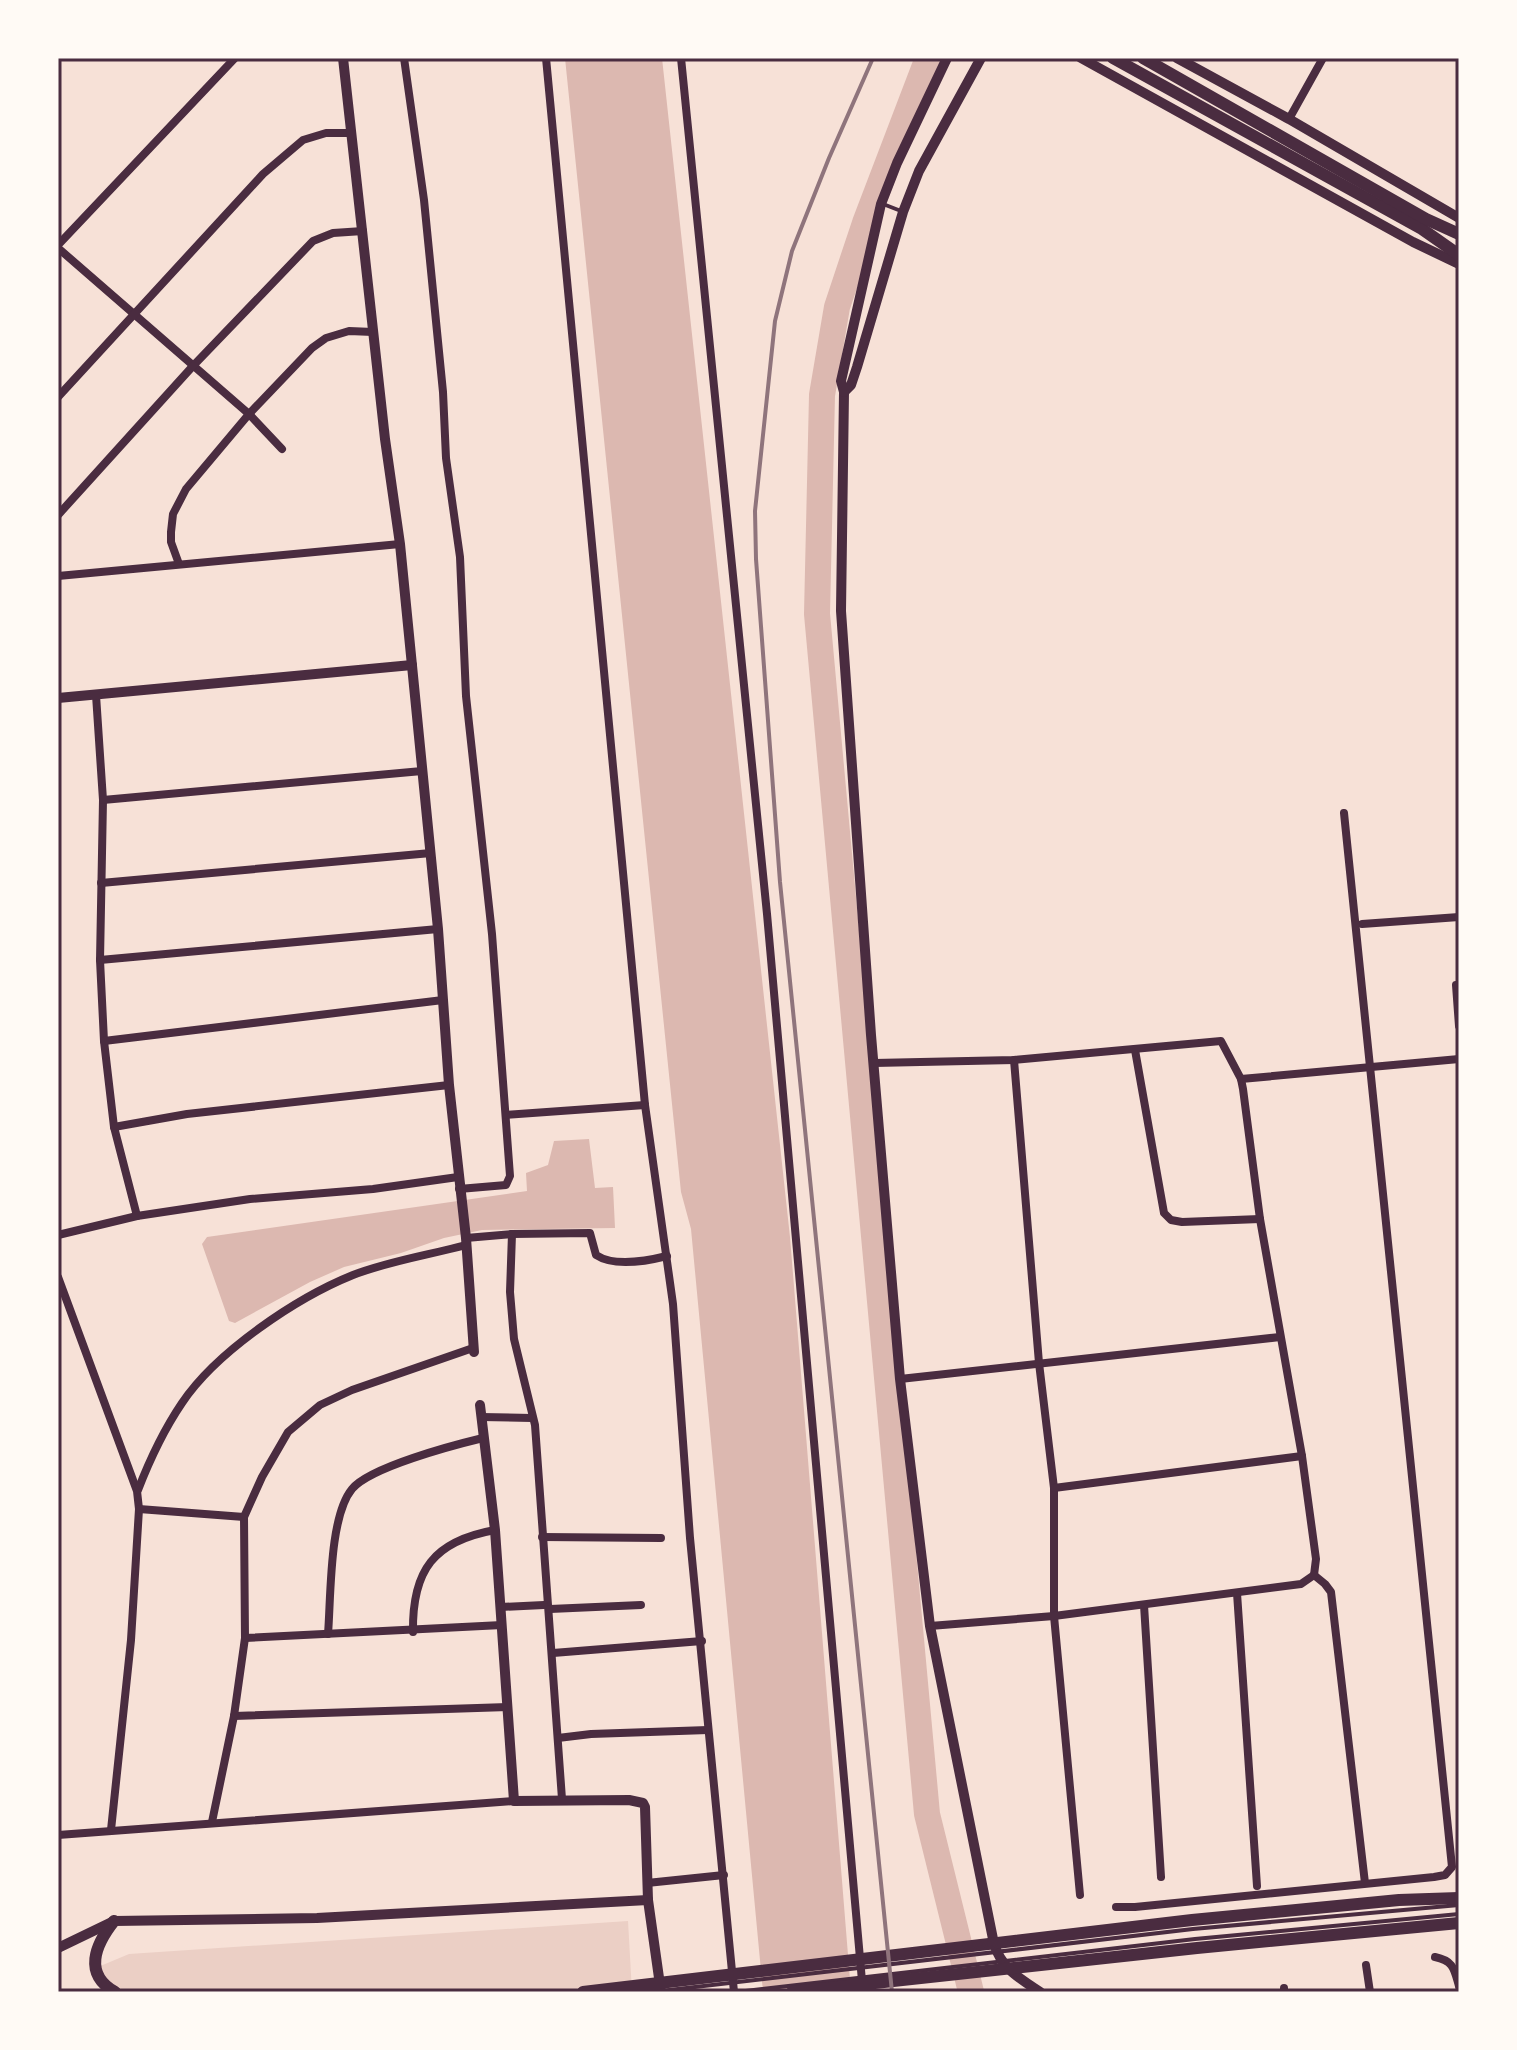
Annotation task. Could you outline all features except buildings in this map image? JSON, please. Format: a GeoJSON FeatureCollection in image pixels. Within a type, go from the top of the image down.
{"type":"FeatureCollection","features":[{"type":"Feature","properties":{"kind":"main road"},"geometry":{"type":"LineString","coordinates":[[1113,58],[1424,224],[1459,234]]}},
{"type":"Feature","properties":{"kind":"main road"},"geometry":{"type":"LineString","coordinates":[[1143,58],[1424,224],[1444,244],[1459,253]]}},
{"type":"Feature","properties":{"kind":"main road"},"geometry":{"type":"LineString","coordinates":[[583,1992],[1399,1900],[1459,1898]]}},
{"type":"Feature","properties":{"kind":"main road"},"geometry":{"type":"LineString","coordinates":[[114,1921],[98,1945],[95,1959],[98,1977],[104,1986],[115,1992]]}},
{"type":"Feature","properties":{"kind":"main road"},"geometry":{"type":"LineString","coordinates":[[792,1992],[1196,1943],[1459,1923]]}},
{"type":"Feature","properties":{"kind":"street"},"geometry":{"type":"LineString","coordinates":[[235,58],[58,247],[249,414],[282,449]]}},
{"type":"Feature","properties":{"kind":"street"},"geometry":{"type":"LineString","coordinates":[[212,1822],[234,1716],[245,1638],[244,1517],[262,1477],[288,1432],[320,1405],[352,1390],[474,1350],[438,929],[400,544],[343,58]]}},
{"type":"Feature","properties":{"kind":"street"},"geometry":{"type":"LineString","coordinates":[[404,58],[424,200],[443,392],[446,458],[460,557],[466,696],[492,934],[510,1181],[506,1185],[460,1192]]}},
{"type":"Feature","properties":{"kind":"street"},"geometry":{"type":"LineString","coordinates":[[546,58],[645,1105],[667,1256],[690,1538],[736,1992]]}},
{"type":"Feature","properties":{"kind":"street"},"geometry":{"type":"LineString","coordinates":[[681,58],[765,898],[863,1992]]}},
{"type":"Feature","properties":{"kind":"street"},"geometry":{"type":"LineString","coordinates":[[947,58],[881,204],[841,381],[844,392],[841,611],[900,1379],[930,1626],[994,1944],[999,1959],[1009,1972],[1040,1992]]}},
{"type":"Feature","properties":{"kind":"street"},"geometry":{"type":"LineString","coordinates":[[844,392],[851,385],[903,212],[919,171],[981,58]]}},
{"type":"Feature","properties":{"kind":"street"},"geometry":{"type":"LineString","coordinates":[[1081,58],[1413,242],[1459,264]]}},
{"type":"Feature","properties":{"kind":"street"},"geometry":{"type":"LineString","coordinates":[[1088,58],[1108,73]]}},
{"type":"Feature","properties":{"kind":"street"},"geometry":{"type":"LineString","coordinates":[[1177,58],[1459,218]]}},
{"type":"Feature","properties":{"kind":"street"},"geometry":{"type":"LineString","coordinates":[[1289,119],[1323,58]]}},
{"type":"Feature","properties":{"kind":"street"},"geometry":{"type":"LineString","coordinates":[[58,397],[263,174],[303,140],[326,133],[352,133]]}},
{"type":"Feature","properties":{"kind":"street"},"geometry":{"type":"LineString","coordinates":[[58,515],[192,367],[313,241],[333,233],[363,231]]}},
{"type":"Feature","properties":{"kind":"street"},"geometry":{"type":"LineString","coordinates":[[179,564],[171,542],[173,514],[186,489],[249,414],[312,348],[326,338],[349,331],[373,332]]}},
{"type":"Feature","properties":{"kind":"street"},"geometry":{"type":"LineString","coordinates":[[58,576],[400,544]]}},
{"type":"Feature","properties":{"kind":"street"},"geometry":{"type":"LineString","coordinates":[[58,698],[412,665]]}},
{"type":"Feature","properties":{"kind":"street"},"geometry":{"type":"LineString","coordinates":[[96,695],[103,800],[100,960],[104,1041],[114,1127],[137,1216]]}},
{"type":"Feature","properties":{"kind":"street"},"geometry":{"type":"LineString","coordinates":[[103,800],[422,771]]}},
{"type":"Feature","properties":{"kind":"street"},"geometry":{"type":"LineString","coordinates":[[1116,1907],[1445,1875],[1452,1867],[1344,813]]}},
{"type":"Feature","properties":{"kind":"street"},"geometry":{"type":"LineString","coordinates":[[101,883],[431,853]]}},
{"type":"Feature","properties":{"kind":"street"},"geometry":{"type":"LineString","coordinates":[[1362,924],[1459,917]]}},
{"type":"Feature","properties":{"kind":"street"},"geometry":{"type":"LineString","coordinates":[[100,960],[438,929]]}},
{"type":"Feature","properties":{"kind":"street"},"geometry":{"type":"LineString","coordinates":[[1456,985],[1459,1026]]}},
{"type":"Feature","properties":{"kind":"street"},"geometry":{"type":"LineString","coordinates":[[104,1041],[443,1000]]}},
{"type":"Feature","properties":{"kind":"street"},"geometry":{"type":"LineString","coordinates":[[874,1063],[1014,1060],[1221,1041],[1241,1079],[1260,1219],[1302,1456],[1316,1559],[1314,1575],[1301,1584],[1054,1616],[930,1626]]}},
{"type":"Feature","properties":{"kind":"street"},"geometry":{"type":"LineString","coordinates":[[1135,1050],[1164,1213],[1171,1220],[1182,1222],[1260,1219]]}},
{"type":"Feature","properties":{"kind":"street"},"geometry":{"type":"LineString","coordinates":[[1241,1079],[1459,1059]]}},
{"type":"Feature","properties":{"kind":"street"},"geometry":{"type":"LineString","coordinates":[[1014,1060],[1039,1363],[1054,1488],[1054,1616],[1080,1895]]}},
{"type":"Feature","properties":{"kind":"street"},"geometry":{"type":"LineString","coordinates":[[114,1127],[187,1114],[449,1085]]}},
{"type":"Feature","properties":{"kind":"street"},"geometry":{"type":"LineString","coordinates":[[506,1115],[645,1105]]}},
{"type":"Feature","properties":{"kind":"street"},"geometry":{"type":"LineString","coordinates":[[58,1235],[137,1216],[250,1199],[373,1189],[458,1177]]}},
{"type":"Feature","properties":{"kind":"street"},"geometry":{"type":"LineString","coordinates":[[137,1491],[154,1448],[184,1400],[230,1352],[283,1311],[354,1275],[466,1240],[512,1234],[590,1233],[596,1255],[603,1260],[647,1261],[667,1256]]}},
{"type":"Feature","properties":{"kind":"street"},"geometry":{"type":"LineString","coordinates":[[512,1234],[510,1292],[514,1339],[535,1425],[562,1799]]}},
{"type":"Feature","properties":{"kind":"street"},"geometry":{"type":"LineString","coordinates":[[58,1277],[137,1491],[139,1509],[131,1640],[111,1830]]}},
{"type":"Feature","properties":{"kind":"street"},"geometry":{"type":"LineString","coordinates":[[900,1379],[1280,1337]]}},
{"type":"Feature","properties":{"kind":"street"},"geometry":{"type":"LineString","coordinates":[[480,1405],[495,1530],[514,1801]]}},
{"type":"Feature","properties":{"kind":"street"},"geometry":{"type":"LineString","coordinates":[[481,1417],[532,1418]]}},
{"type":"Feature","properties":{"kind":"street"},"geometry":{"type":"LineString","coordinates":[[328,1634],[335,1536],[352,1489],[402,1461],[483,1438]]}},
{"type":"Feature","properties":{"kind":"street"},"geometry":{"type":"LineString","coordinates":[[1054,1488],[1302,1456]]}},
{"type":"Feature","properties":{"kind":"street"},"geometry":{"type":"LineString","coordinates":[[139,1509],[244,1517]]}},
{"type":"Feature","properties":{"kind":"street"},"geometry":{"type":"LineString","coordinates":[[413,1632],[413,1608],[420,1581],[437,1554],[461,1540],[495,1530]]}},
{"type":"Feature","properties":{"kind":"street"},"geometry":{"type":"LineString","coordinates":[[542,1537],[661,1538]]}},
{"type":"Feature","properties":{"kind":"street"},"geometry":{"type":"LineString","coordinates":[[1314,1575],[1331,1592],[1365,1883]]}},
{"type":"Feature","properties":{"kind":"street"},"geometry":{"type":"LineString","coordinates":[[1237,1593],[1257,1886]]}},
{"type":"Feature","properties":{"kind":"street"},"geometry":{"type":"LineString","coordinates":[[501,1607],[641,1605]]}},
{"type":"Feature","properties":{"kind":"street"},"geometry":{"type":"LineString","coordinates":[[1144,1605],[1161,1877]]}},
{"type":"Feature","properties":{"kind":"street"},"geometry":{"type":"LineString","coordinates":[[245,1638],[413,1632],[502,1625]]}},
{"type":"Feature","properties":{"kind":"street"},"geometry":{"type":"LineString","coordinates":[[553,1653],[702,1641]]}},
{"type":"Feature","properties":{"kind":"street"},"geometry":{"type":"LineString","coordinates":[[234,1716],[508,1707]]}},
{"type":"Feature","properties":{"kind":"street"},"geometry":{"type":"LineString","coordinates":[[558,1738],[708,1730]]}},
{"type":"Feature","properties":{"kind":"street"},"geometry":{"type":"LineString","coordinates":[[58,1835],[514,1801],[629,1800],[643,1803],[648,1900],[661,1992]]}},
{"type":"Feature","properties":{"kind":"street"},"geometry":{"type":"LineString","coordinates":[[647,1883],[724,1875]]}},
{"type":"Feature","properties":{"kind":"street"},"geometry":{"type":"LineString","coordinates":[[58,1948],[114,1921],[317,1918],[648,1900]]}},
{"type":"Feature","properties":{"kind":"street"},"geometry":{"type":"LineString","coordinates":[[1435,1957],[1451,1964],[1459,1986]]}},
{"type":"Feature","properties":{"kind":"street"},"geometry":{"type":"LineString","coordinates":[[1366,1965],[1370,1992]]}},
{"type":"Feature","properties":{"kind":"lane"},"geometry":{"type":"LineString","coordinates":[[881,204],[903,212]]}},
{"type":"Feature","properties":{"kind":"lane"},"geometry":{"type":"LineString","coordinates":[[652,1992],[1193,1924],[1459,1905]]}},
{"type":"Feature","properties":{"kind":"lane"},"geometry":{"type":"LineString","coordinates":[[736,1992],[1459,1914]]}},
{"type":"Feature","properties":{"kind":"shaded area"},"geometry":{"type":"Polygon","coordinates":[[[565,58],[662,58],[790,1237],[851,1992],[763,1992],[691,1229],[681,1192],[565,58]]]}},
{"type":"Feature","properties":{"kind":"shaded area"},"geometry":{"type":"Polygon","coordinates":[[[589,1139],[595,1188],[613,1187],[615,1228],[482,1230],[444,1238],[401,1253],[344,1267],[235,1323],[229,1321],[202,1244],[207,1237],[527,1191],[526,1173],[548,1165],[554,1141],[589,1139]]]}},
{"type":"Feature","properties":{"kind":"shaded area"},"geometry":{"type":"Polygon","coordinates":[[[628,1921],[632,1992],[104,1992],[98,1967],[129,1954],[628,1921]]]}},
{"type":"Feature","properties":{"kind":"waterway"},"geometry":{"type":"LineString","coordinates":[[928,58],[865,223],[837,307],[822,395],[817,614],[927,1814],[971,1992]]}},
{"type":"Feature","properties":{"kind":"railway"},"geometry":{"type":"LineString","coordinates":[[873,58],[792,251],[775,321],[755,511],[780,882],[892,1992]]}}]}
